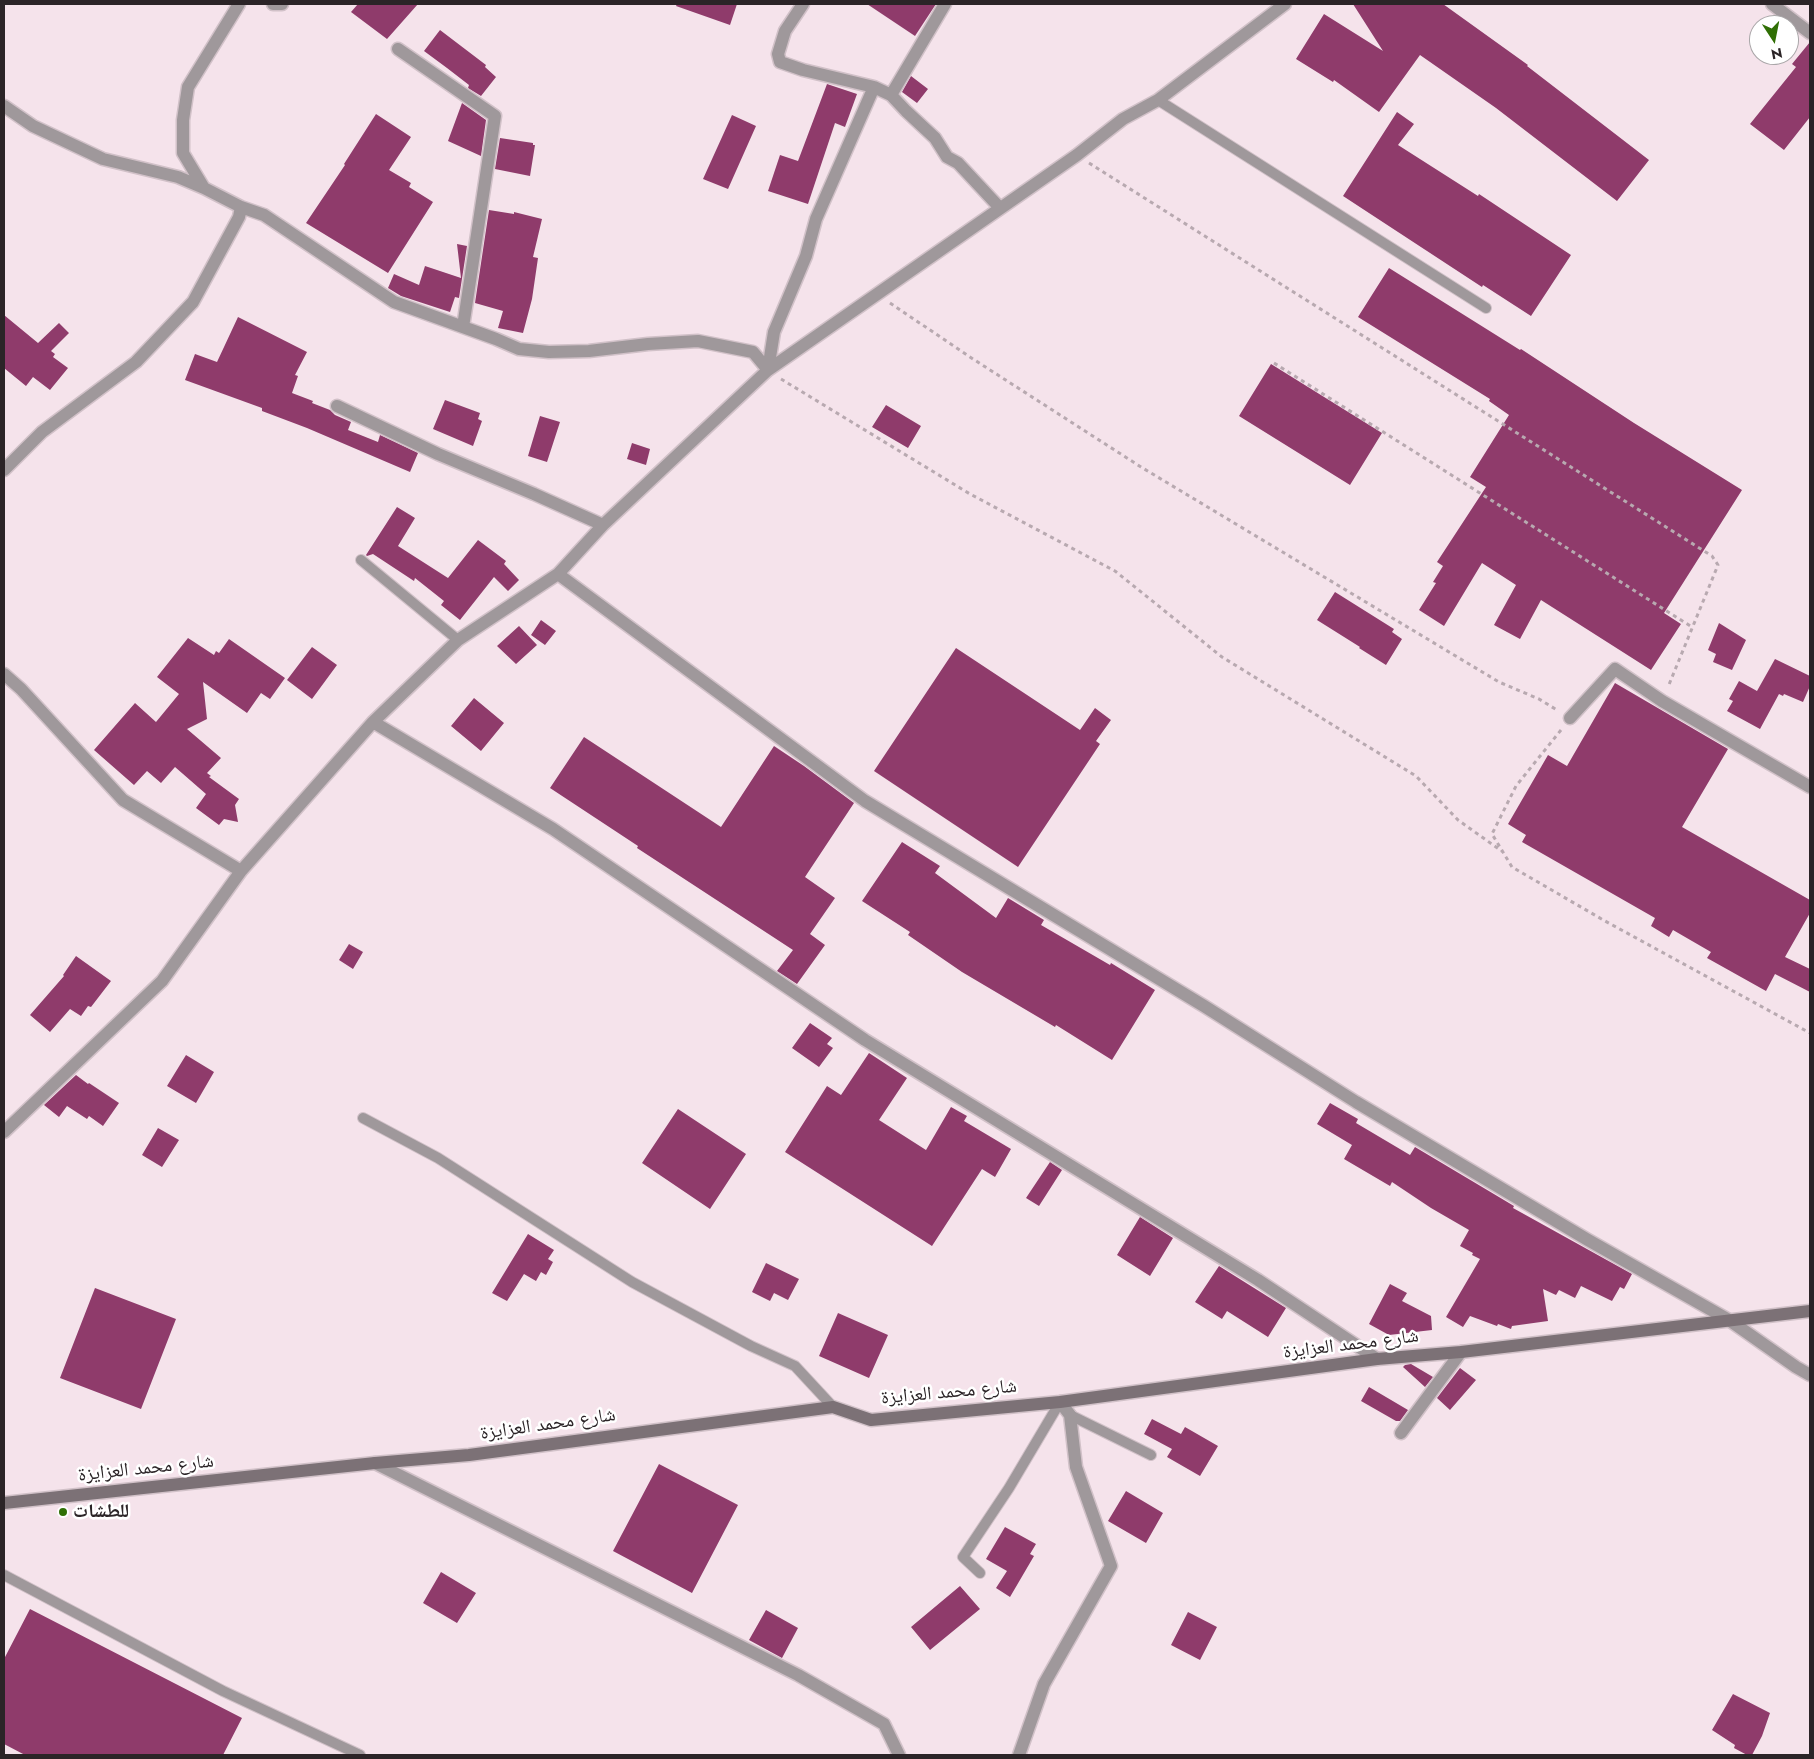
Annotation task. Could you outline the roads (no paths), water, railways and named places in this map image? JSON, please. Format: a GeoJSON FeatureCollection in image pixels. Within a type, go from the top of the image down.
{"type":"FeatureCollection","features":[{"type":"Feature","properties":{"kind":"main road","name":"شارع محمد العزايزة"},"geometry":{"type":"LineString","coordinates":[[4,1503],[375,1463],[469,1455],[833,1407],[871,1420],[1060,1402],[1376,1359],[1461,1352],[1810,1311]]}},
{"type":"Feature","properties":{"kind":"street"},"geometry":{"type":"LineString","coordinates":[[204,188],[183,153],[182,120],[188,87],[239,4]]}},
{"type":"Feature","properties":{"kind":"street"},"geometry":{"type":"LineString","coordinates":[[273,4],[282,4]]}},
{"type":"Feature","properties":{"kind":"street"},"geometry":{"type":"LineString","coordinates":[[803,4],[785,31],[778,54],[780,62],[803,70],[874,87],[891,95],[935,138],[948,157],[958,163],[1000,208]]}},
{"type":"Feature","properties":{"kind":"street"},"geometry":{"type":"LineString","coordinates":[[891,95],[944,4]]}},
{"type":"Feature","properties":{"kind":"street"},"geometry":{"type":"LineString","coordinates":[[4,1132],[162,981],[241,871],[373,722],[458,640],[558,574],[603,525],[768,370],[1077,155],[1122,119],[1158,100],[1285,4]]}},
{"type":"Feature","properties":{"kind":"street"},"geometry":{"type":"LineString","coordinates":[[1772,4],[1810,33]]}},
{"type":"Feature","properties":{"kind":"street"},"geometry":{"type":"LineString","coordinates":[[398,49],[495,116],[463,327]]}},
{"type":"Feature","properties":{"kind":"street"},"geometry":{"type":"LineString","coordinates":[[768,370],[774,332],[806,256],[816,219],[874,87]]}},
{"type":"Feature","properties":{"kind":"street"},"geometry":{"type":"LineString","coordinates":[[4,106],[33,126],[103,160],[178,177],[264,216],[394,302],[519,349],[549,352],[589,351],[648,344],[698,341],[753,352],[768,370]]}},
{"type":"Feature","properties":{"kind":"street"},"geometry":{"type":"LineString","coordinates":[[6,462],[42,432],[136,362],[193,302],[239,217],[241,207]]}},
{"type":"Feature","properties":{"kind":"street"},"geometry":{"type":"LineString","coordinates":[[338,406],[438,454],[603,525]]}},
{"type":"Feature","properties":{"kind":"street"},"geometry":{"type":"LineString","coordinates":[[558,574],[866,801],[1204,1006],[1356,1102],[1588,1240],[1728,1320],[1810,1375]]}},
{"type":"Feature","properties":{"kind":"street"},"geometry":{"type":"LineString","coordinates":[[1570,718],[1615,669],[1662,701],[1810,787]]}},
{"type":"Feature","properties":{"kind":"street"},"geometry":{"type":"LineString","coordinates":[[4,674],[21,689],[123,800],[241,871]]}},
{"type":"Feature","properties":{"kind":"street"},"geometry":{"type":"LineString","coordinates":[[373,722],[553,829],[865,1040],[1258,1280],[1376,1359]]}},
{"type":"Feature","properties":{"kind":"street"},"geometry":{"type":"LineString","coordinates":[[1401,1432],[1461,1352]]}},
{"type":"Feature","properties":{"kind":"street"},"geometry":{"type":"LineString","coordinates":[[1019,1755],[1044,1684],[1111,1566],[1076,1467],[1070,1415],[1060,1402]]}},
{"type":"Feature","properties":{"kind":"street"},"geometry":{"type":"LineString","coordinates":[[375,1463],[798,1675],[884,1724],[898,1755]]}},
{"type":"Feature","properties":{"kind":"lane"},"geometry":{"type":"LineString","coordinates":[[1158,100],[1486,308]]}},
{"type":"Feature","properties":{"kind":"lane"},"geometry":{"type":"LineString","coordinates":[[361,560],[458,640]]}},
{"type":"Feature","properties":{"kind":"lane"},"geometry":{"type":"LineString","coordinates":[[363,1118],[438,1158],[552,1229],[632,1282],[750,1346],[796,1366],[833,1407]]}},
{"type":"Feature","properties":{"kind":"lane"},"geometry":{"type":"LineString","coordinates":[[980,1573],[963,1557],[1009,1488],[1060,1402]]}},
{"type":"Feature","properties":{"kind":"lane"},"geometry":{"type":"LineString","coordinates":[[1070,1415],[1151,1456]]}},
{"type":"Feature","properties":{"kind":"lane"},"geometry":{"type":"LineString","coordinates":[[4,1575],[223,1691],[360,1755]]}},
{"type":"Feature","properties":{"kind":"place","name":"للطشات"},"geometry":{"type":"Point","coordinates":[63,1512]}}]}
